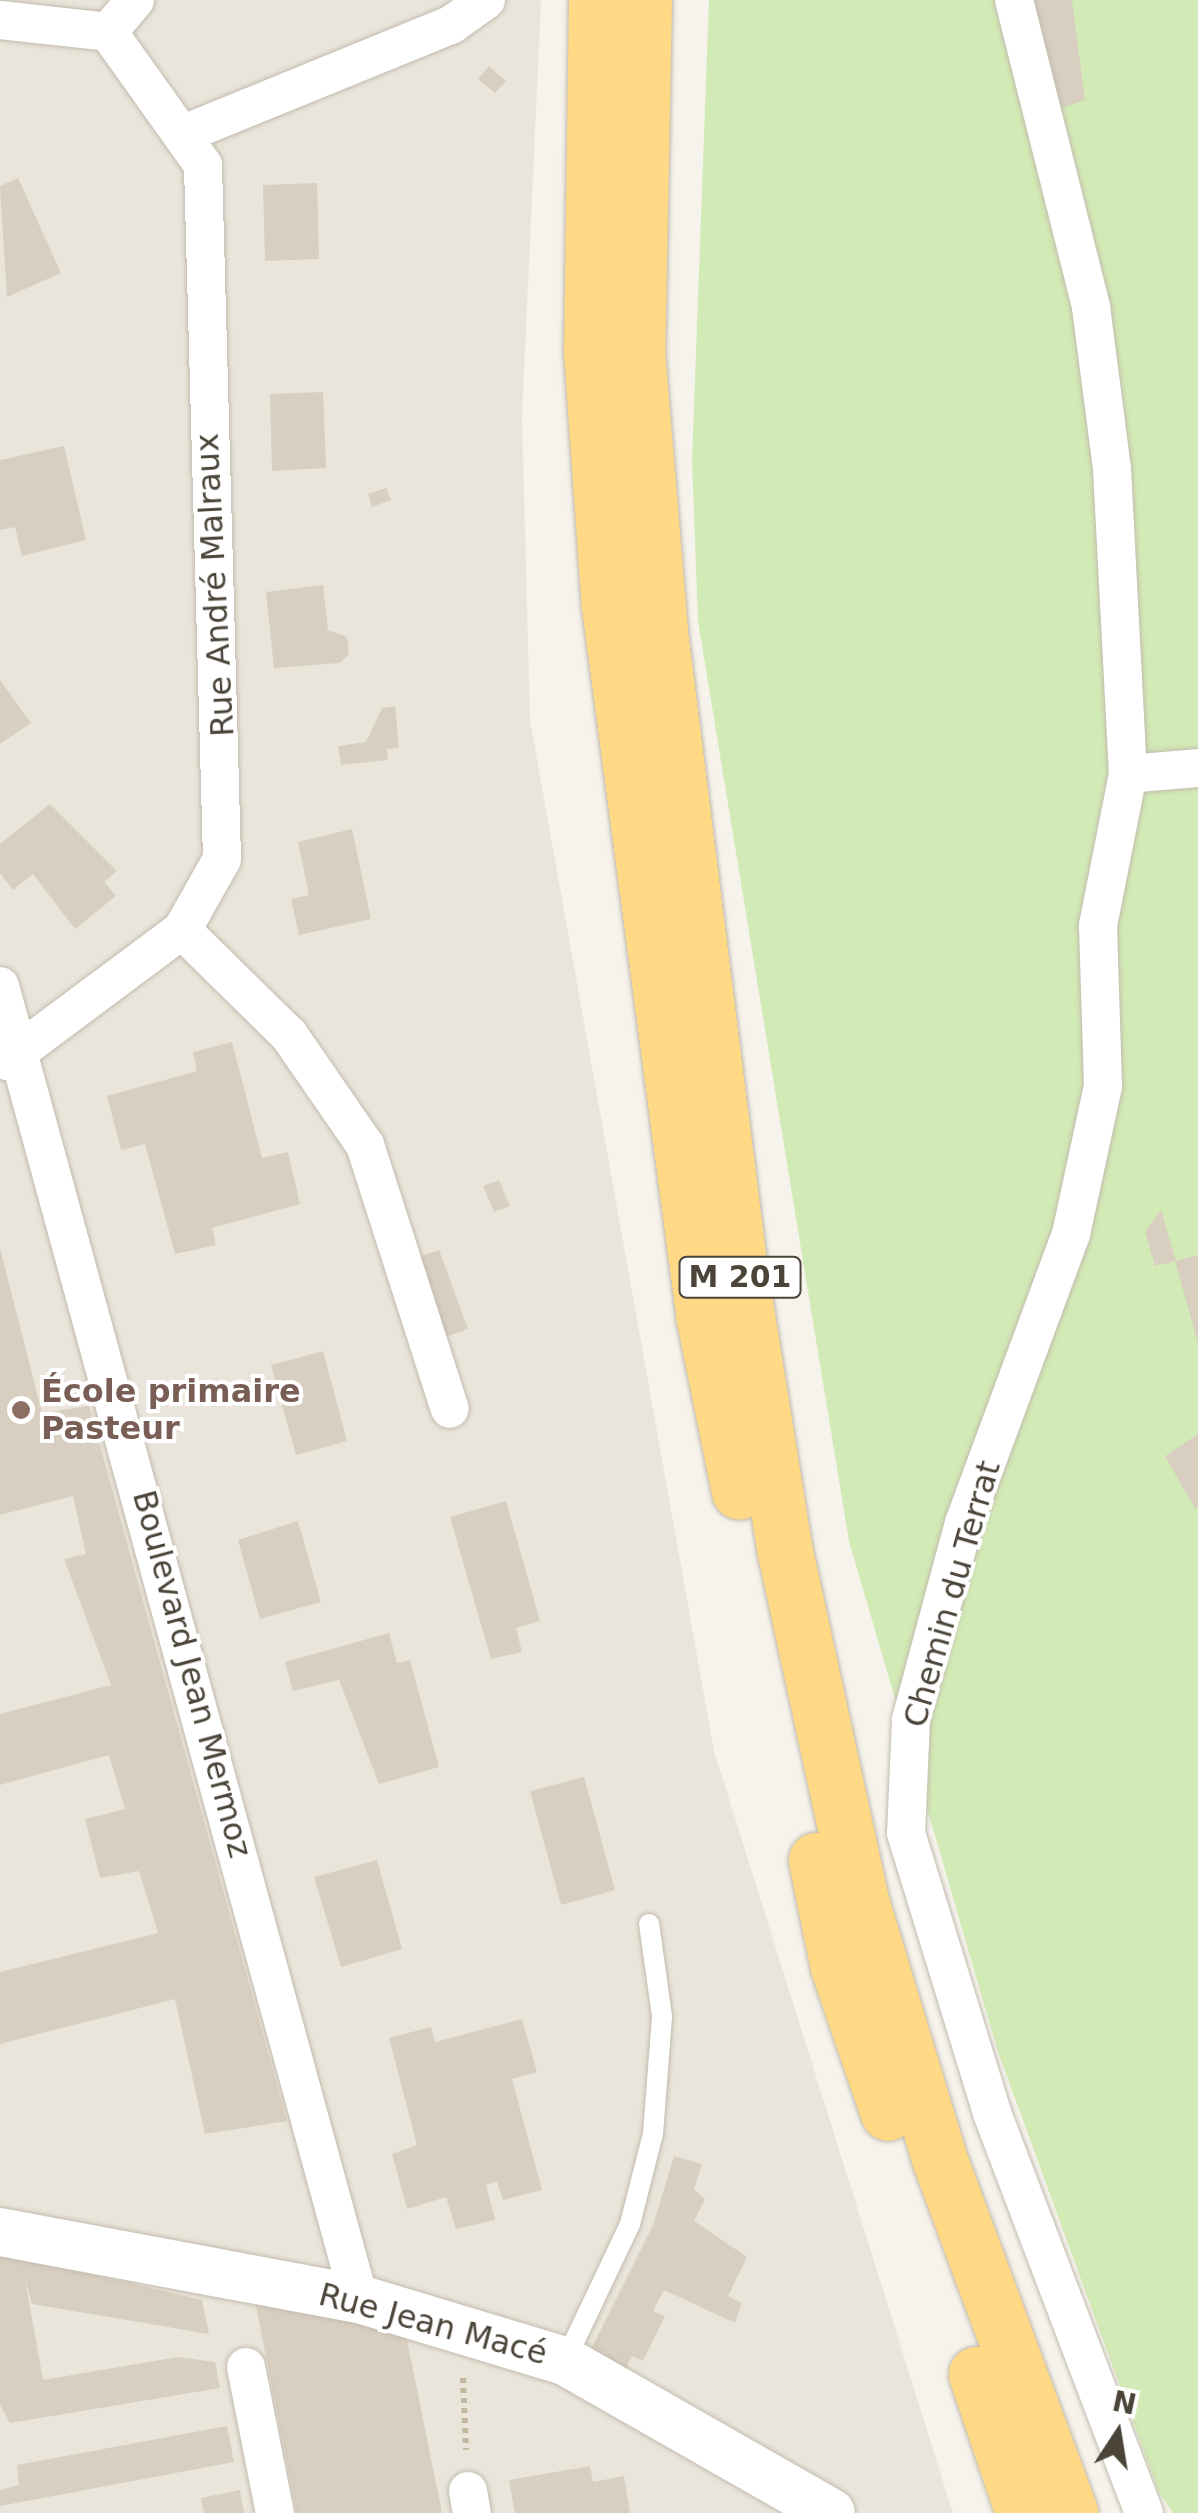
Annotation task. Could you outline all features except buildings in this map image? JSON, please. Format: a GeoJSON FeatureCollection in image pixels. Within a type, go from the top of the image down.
{"type":"FeatureCollection","features":[{"type":"Feature","properties":{"kind":"highway","name":"M 201"},"geometry":{"type":"LineString","coordinates":[[596,0],[591,352],[610,606],[704,1319],[838,1967],[1023,2513]]}},
{"type":"Feature","properties":{"kind":"highway","name":"M 201"},"geometry":{"type":"LineString","coordinates":[[644,0],[637,352],[660,632],[740,1272],[785,1552],[862,1900],[938,2158],[1070,2513]]}},
{"type":"Feature","properties":{"kind":"street"},"geometry":{"type":"LineString","coordinates":[[0,20],[108,32],[135,0]]}},
{"type":"Feature","properties":{"kind":"street"},"geometry":{"type":"LineString","coordinates":[[186,132],[451,26],[486,0]]}},
{"type":"Feature","properties":{"kind":"street","name":"Chemin du Terrat"},"geometry":{"type":"LineString","coordinates":[[1014,0],[1090,307],[1112,469],[1128,774],[1098,926],[1103,1086],[1071,1234],[964,1523],[911,1720],[906,1833],[992,2113],[1144,2513]]}},
{"type":"Feature","properties":{"kind":"street","name":"Rue André Malraux"},"geometry":{"type":"LineString","coordinates":[[11,1057],[182,930],[222,859],[226,788],[202,165],[186,132],[108,32]]}},
{"type":"Feature","properties":{"kind":"street"},"geometry":{"type":"LineString","coordinates":[[1128,774],[1198,768]]}},
{"type":"Feature","properties":{"kind":"street"},"geometry":{"type":"LineString","coordinates":[[182,930],[289,1034],[365,1145],[450,1409]]}},
{"type":"Feature","properties":{"kind":"street","name":"Boulevard Jean Mermoz"},"geometry":{"type":"LineString","coordinates":[[0,986],[11,1057],[359,2300]]}},
{"type":"Feature","properties":{"kind":"street","name":"Rue Jean Macé"},"geometry":{"type":"LineString","coordinates":[[0,2232],[359,2300],[566,2361],[831,2513]]}},
{"type":"Feature","properties":{"kind":"street"},"geometry":{"type":"LineString","coordinates":[[246,2368],[275,2513]]}},
{"type":"Feature","properties":{"kind":"lane"},"geometry":{"type":"LineString","coordinates":[[566,2361],[630,2224],[652,2134],[662,2016],[649,1924]]}},
{"type":"Feature","properties":{"kind":"path"},"geometry":{"type":"LineString","coordinates":[[418,2316],[464,2380],[470,2502]]}},
{"type":"Feature","properties":{"kind":"shaded area"},"geometry":{"type":"Polygon","coordinates":[[[0,0],[541,0],[522,416],[530,720],[714,1751],[953,2513],[0,2513],[0,0]]]}},
{"type":"Feature","properties":{"kind":"green space"},"geometry":{"type":"Polygon","coordinates":[[[709,0],[1198,0],[1198,2513],[1173,2513],[1158,2490],[998,2052],[849,1541],[698,621],[692,461],[709,0]]]}},
{"type":"Feature","properties":{"kind":"place","name":"École primaire Pasteur"},"geometry":{"type":"Point","coordinates":[21,1410]}}]}
